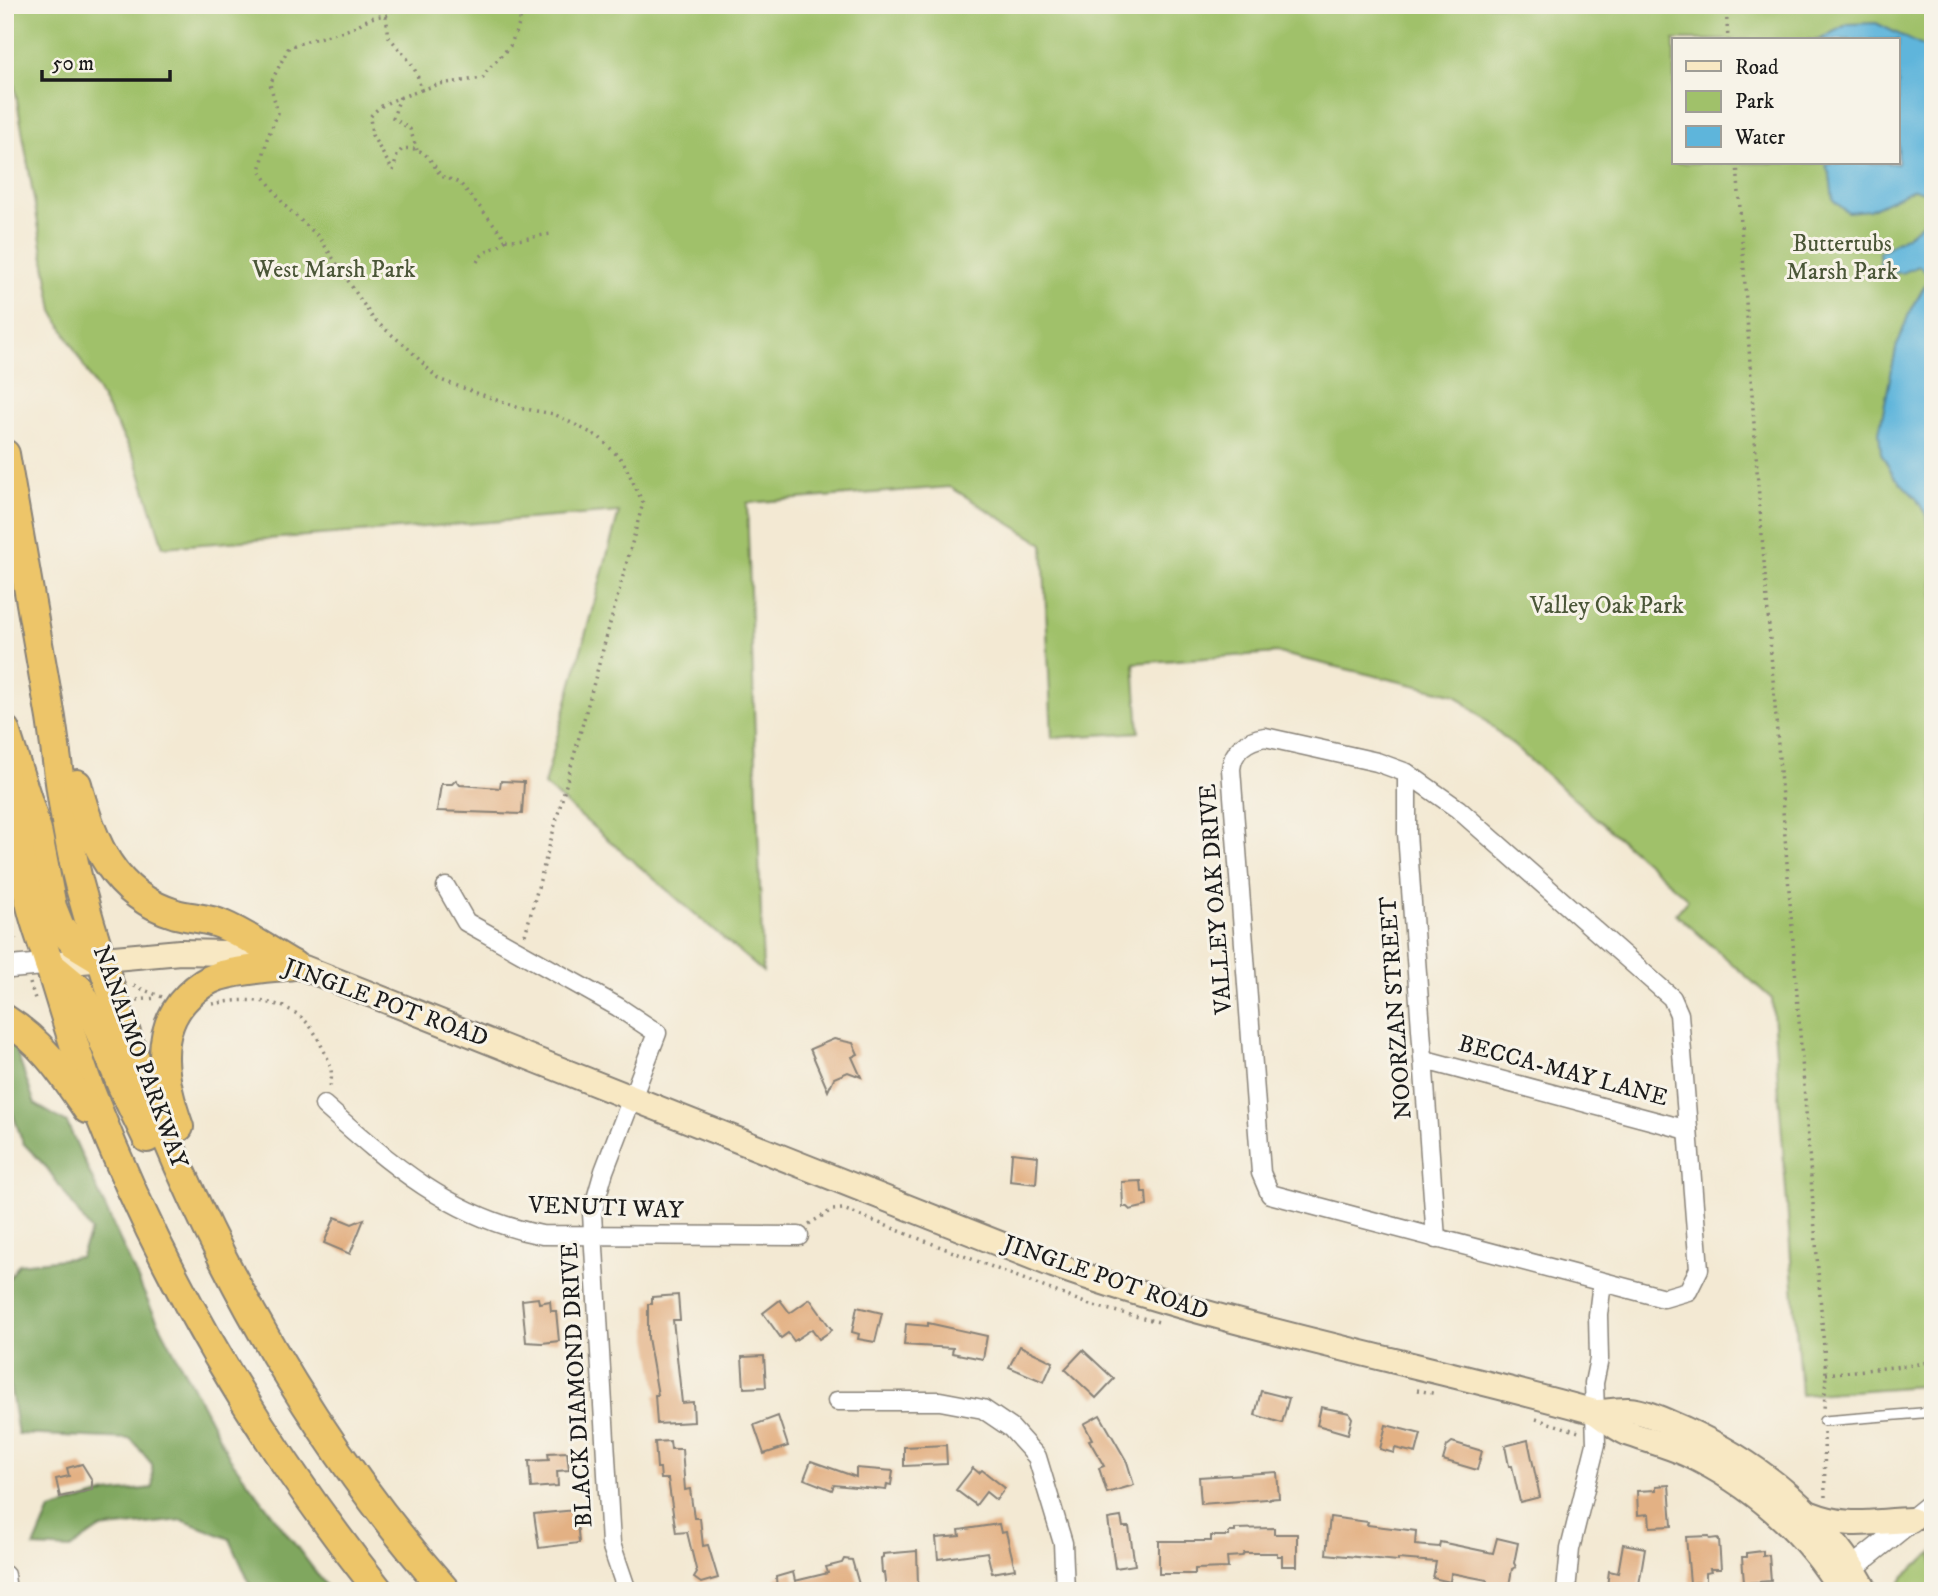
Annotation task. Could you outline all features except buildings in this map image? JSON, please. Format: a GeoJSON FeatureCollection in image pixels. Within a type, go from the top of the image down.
{"type":"FeatureCollection","features":[{"type":"Feature","properties":{"kind":"highway","name":"NANAIMO PARKWAY"},"geometry":{"type":"LineString","coordinates":[[5,454],[79,881],[119,1014],[144,1085],[196,1205],[255,1318],[307,1404],[377,1504],[446,1591]]}},
{"type":"Feature","properties":{"kind":"highway"},"geometry":{"type":"LineString","coordinates":[[38,642],[85,816],[99,850],[116,876],[146,900],[175,913],[222,924],[293,965]]}},
{"type":"Feature","properties":{"kind":"highway"},"geometry":{"type":"LineString","coordinates":[[5,730],[37,830],[52,907],[60,927],[74,943],[102,960]]}},
{"type":"Feature","properties":{"kind":"highway"},"geometry":{"type":"LineString","coordinates":[[5,776],[30,904],[72,1040],[108,1135],[157,1244],[234,1386],[280,1458],[379,1591]]}},
{"type":"Feature","properties":{"kind":"highway"},"geometry":{"type":"LineString","coordinates":[[50,964],[79,989],[158,1160],[196,1205]]}},
{"type":"Feature","properties":{"kind":"highway"},"geometry":{"type":"LineString","coordinates":[[196,1205],[188,1153],[168,1095],[164,1074],[163,1057],[171,1020],[178,1006],[190,994],[218,977],[293,965]]}},
{"type":"Feature","properties":{"kind":"highway"},"geometry":{"type":"LineString","coordinates":[[5,1019],[29,1035],[46,1051],[108,1135]]}},
{"type":"Feature","properties":{"kind":"main road","name":"JINGLE POT ROAD"},"geometry":{"type":"LineString","coordinates":[[50,964],[180,952],[227,953],[293,965],[336,979],[1053,1265],[1111,1285],[1311,1340],[1595,1412],[1630,1410],[1669,1422],[1743,1460],[1783,1490],[1816,1508],[1830,1535],[1844,1580]]}},
{"type":"Feature","properties":{"kind":"main road","name":"JINGLE POT ROAD"},"geometry":{"type":"LineString","coordinates":[[1595,1412],[1624,1432],[1688,1455],[1742,1486],[1844,1580]]}},
{"type":"Feature","properties":{"kind":"main road"},"geometry":{"type":"LineString","coordinates":[[1816,1508],[1829,1521],[1856,1524],[1911,1520]]}},
{"type":"Feature","properties":{"kind":"main road"},"geometry":{"type":"LineString","coordinates":[[1844,1580],[1866,1591]]}},
{"type":"Feature","properties":{"kind":"street","name":"VALLEY OAK DRIVE"},"geometry":{"type":"LineString","coordinates":[[1265,737],[1377,762],[1407,773],[1458,808],[1672,998],[1679,1014],[1688,1129],[1699,1269],[1688,1290],[1664,1298],[1270,1194],[1263,1181],[1231,769],[1241,746],[1252,739],[1265,737]]}},
{"type":"Feature","properties":{"kind":"street","name":"NOORZAN STREET"},"geometry":{"type":"LineString","coordinates":[[1407,773],[1407,833],[1437,1239]]}},
{"type":"Feature","properties":{"kind":"street"},"geometry":{"type":"LineString","coordinates":[[446,887],[466,922],[618,1007],[657,1033],[632,1097]]}},
{"type":"Feature","properties":{"kind":"street","name":"JINGLE POT ROAD"},"geometry":{"type":"LineString","coordinates":[[5,968],[50,964]]}},
{"type":"Feature","properties":{"kind":"street","name":"BECCA-MAY LANE"},"geometry":{"type":"LineString","coordinates":[[1424,1060],[1688,1129]]}},
{"type":"Feature","properties":{"kind":"street","name":"BLACK DIAMOND DRIVE"},"geometry":{"type":"LineString","coordinates":[[627,1591],[611,1544],[592,1213],[632,1097]]}},
{"type":"Feature","properties":{"kind":"street","name":"VENUTI WAY"},"geometry":{"type":"LineString","coordinates":[[324,1105],[385,1160],[476,1216],[512,1229],[542,1235],[799,1236]]}},
{"type":"Feature","properties":{"kind":"street"},"geometry":{"type":"LineString","coordinates":[[1566,1591],[1570,1549],[1596,1444],[1594,1383],[1600,1360],[1598,1315],[1602,1282]]}},
{"type":"Feature","properties":{"kind":"street"},"geometry":{"type":"LineString","coordinates":[[837,1401],[940,1401],[983,1409],[1011,1428],[1037,1457],[1063,1543],[1065,1591]]}},
{"type":"Feature","properties":{"kind":"street"},"geometry":{"type":"LineString","coordinates":[[1844,1580],[1933,1503]]}},
{"type":"Feature","properties":{"kind":"street"},"geometry":{"type":"LineString","coordinates":[[5,1575],[7,1591]]}},
{"type":"Feature","properties":{"kind":"lane"},"geometry":{"type":"LineString","coordinates":[[1824,1421],[1933,1412]]}},
{"type":"Feature","properties":{"kind":"path"},"geometry":{"type":"LineString","coordinates":[[398,5],[386,16],[374,15],[346,30],[289,47],[270,84],[278,113],[267,139],[260,171],[285,206],[319,237],[374,320],[409,349],[438,380],[519,408],[554,414],[599,437],[623,461],[643,503],[521,951]]}},
{"type":"Feature","properties":{"kind":"path"},"geometry":{"type":"LineString","coordinates":[[523,5],[520,22],[510,46],[483,78],[440,84],[389,100],[370,117],[372,135],[393,172],[397,156],[402,149],[417,150],[431,158],[440,176],[460,183],[506,239],[516,241],[527,236],[552,234]]}},
{"type":"Feature","properties":{"kind":"path"},"geometry":{"type":"LineString","coordinates":[[1726,5],[1728,38]]}},
{"type":"Feature","properties":{"kind":"path"},"geometry":{"type":"LineString","coordinates":[[386,16],[389,37],[411,63],[421,90]]}},
{"type":"Feature","properties":{"kind":"path"},"geometry":{"type":"LineString","coordinates":[[400,97],[393,118],[410,129],[417,150]]}},
{"type":"Feature","properties":{"kind":"path"},"geometry":{"type":"LineString","coordinates":[[1737,164],[1757,470],[1826,1374],[1816,1508]]}},
{"type":"Feature","properties":{"kind":"path"},"geometry":{"type":"LineString","coordinates":[[477,262],[484,252],[502,244],[506,239]]}},
{"type":"Feature","properties":{"kind":"path"},"geometry":{"type":"LineString","coordinates":[[5,931],[15,938]]}},
{"type":"Feature","properties":{"kind":"path"},"geometry":{"type":"LineString","coordinates":[[134,986],[168,1001]]}},
{"type":"Feature","properties":{"kind":"path"},"geometry":{"type":"LineString","coordinates":[[133,1002],[163,998]]}},
{"type":"Feature","properties":{"kind":"path"},"geometry":{"type":"LineString","coordinates":[[204,1008],[227,1001],[253,1001],[280,1006],[301,1017],[318,1038],[332,1068],[333,1079],[324,1105]]}},
{"type":"Feature","properties":{"kind":"path"},"geometry":{"type":"LineString","coordinates":[[1826,1374],[1902,1367],[1933,1361]]}},
{"type":"Feature","properties":{"kind":"green space","name":"West Marsh Park"},"geometry":{"type":"Polygon","coordinates":[[[5,5],[1933,5],[1933,1385],[1801,1395],[1772,999],[1676,914],[1688,899],[1456,695],[1278,653],[1134,663],[1139,732],[1052,738],[1043,544],[950,487],[747,503],[763,972],[544,785],[619,512],[163,547],[136,460],[53,311],[5,30],[5,5]]]}},
{"type":"Feature","properties":{"kind":"green space"},"geometry":{"type":"Polygon","coordinates":[[[5,1035],[12,1039],[35,1104],[67,1123],[149,1304],[230,1458],[330,1591],[253,1591],[230,1539],[182,1520],[99,1529],[70,1549],[34,1547],[50,1510],[107,1493],[153,1488],[152,1464],[131,1439],[18,1434],[5,1356],[5,1285],[19,1264],[80,1257],[91,1231],[47,1168],[23,1143],[5,1091],[5,1035]]]}},
{"type":"Feature","properties":{"kind":"green space"},"geometry":{"type":"Polygon","coordinates":[[[1933,1552],[1933,1591],[1899,1591],[1898,1586],[1904,1576],[1933,1552]]]}},
{"type":"Feature","properties":{"kind":"water"},"geometry":{"type":"Polygon","coordinates":[[[1876,23],[1933,51],[1933,195],[1914,189],[1869,210],[1847,212],[1833,200],[1830,175],[1825,164],[1899,164],[1899,38],[1822,38],[1848,24],[1876,23]]]}},
{"type":"Feature","properties":{"kind":"water"},"geometry":{"type":"Polygon","coordinates":[[[1933,204],[1933,562],[1926,515],[1916,498],[1893,475],[1881,453],[1879,432],[1896,349],[1908,316],[1930,276],[1919,266],[1902,273],[1881,272],[1879,252],[1918,227],[1930,213],[1933,204]]]}},
{"type":"Feature","properties":{"kind":"park label","name":"Buttertubs Marsh Park"},"geometry":{"type":"Point","coordinates":[1842,258]}},
{"type":"Feature","properties":{"kind":"park label","name":"Valley Oak Park"},"geometry":{"type":"Point","coordinates":[1607,606]}}]}
